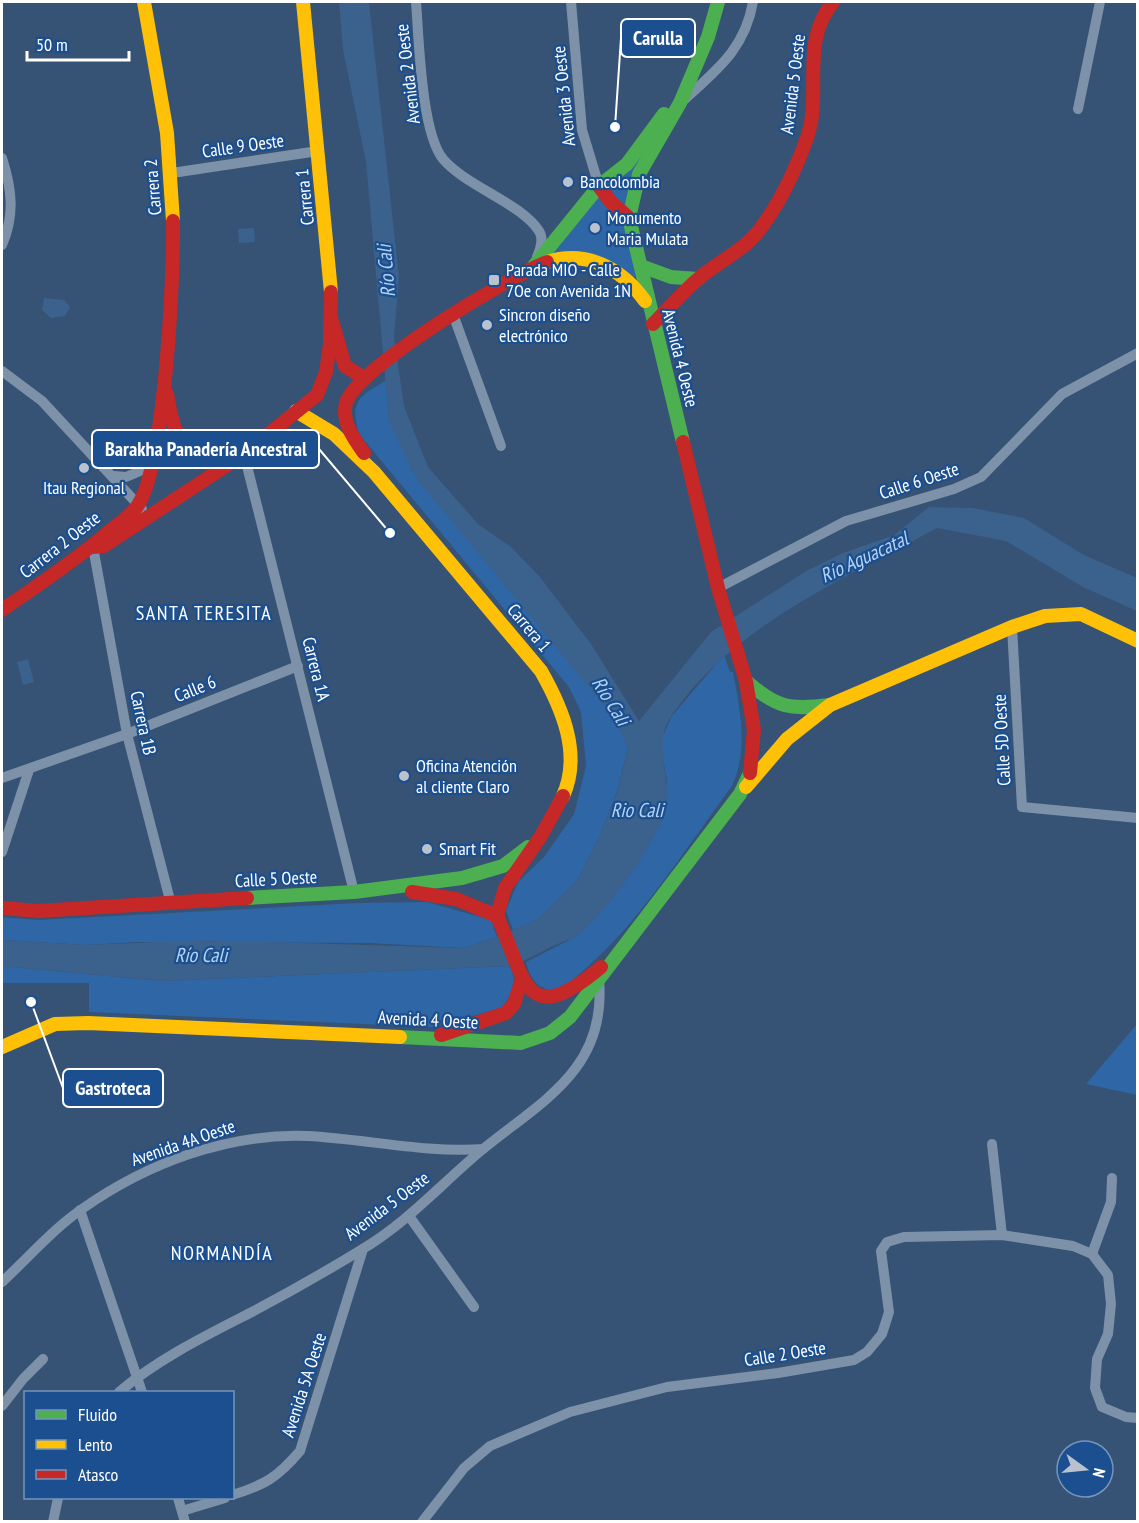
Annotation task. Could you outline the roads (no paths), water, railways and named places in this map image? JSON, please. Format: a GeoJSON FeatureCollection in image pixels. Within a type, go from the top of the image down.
{"type":"FeatureCollection","features":[{"type":"Feature","properties":{"kind":"main road","name":"Carrera 2"},"geometry":{"type":"LineString","coordinates":[[138,506],[152,466],[164,370],[174,219],[172,173],[144,2]]}},
{"type":"Feature","properties":{"kind":"main road","name":"Carrera 1"},"geometry":{"type":"LineString","coordinates":[[93,547],[105,546],[226,466],[317,395],[323,385],[332,321],[303,2]]}},
{"type":"Feature","properties":{"kind":"main road","name":"Avenida 4 Oeste"},"geometry":{"type":"LineString","coordinates":[[718,2],[702,54],[680,103],[639,174],[629,218],[718,588],[747,681],[754,730],[750,774],[740,794]]}},
{"type":"Feature","properties":{"kind":"main road","name":"Avenida 5 Oeste"},"geometry":{"type":"LineString","coordinates":[[653,324],[698,279],[755,235],[790,181],[808,135],[813,101],[813,53],[820,18],[833,2]]}},
{"type":"Feature","properties":{"kind":"main road","name":"Avenida 4 Oeste"},"geometry":{"type":"LineString","coordinates":[[531,269],[598,186],[627,164],[663,117],[702,54]]}},
{"type":"Feature","properties":{"kind":"main road"},"geometry":{"type":"LineString","coordinates":[[598,186],[610,201],[629,218]]}},
{"type":"Feature","properties":{"kind":"main road"},"geometry":{"type":"LineString","coordinates":[[374,472],[349,430],[344,414],[349,394],[368,375],[428,331],[531,269],[566,258],[590,259],[613,267],[632,282],[645,301],[653,324]]}},
{"type":"Feature","properties":{"kind":"main road"},"geometry":{"type":"LineString","coordinates":[[641,266],[671,277],[698,279]]}},
{"type":"Feature","properties":{"kind":"main road"},"geometry":{"type":"LineString","coordinates":[[332,321],[345,366],[368,375]]}},
{"type":"Feature","properties":{"kind":"main road","name":"Carrera 2"},"geometry":{"type":"LineString","coordinates":[[164,370],[172,427],[178,440],[196,458],[207,463],[226,466]]}},
{"type":"Feature","properties":{"kind":"main road"},"geometry":{"type":"LineString","coordinates":[[296,411],[334,434],[374,472]]}},
{"type":"Feature","properties":{"kind":"main road","name":"Carrera 1"},"geometry":{"type":"LineString","coordinates":[[374,472],[541,671],[561,707],[570,748],[570,781],[559,806],[506,888],[500,921]]}},
{"type":"Feature","properties":{"kind":"main road","name":"Carrera 2 Oeste"},"geometry":{"type":"LineString","coordinates":[[2,610],[93,547],[100,536],[138,506]]}},
{"type":"Feature","properties":{"kind":"main road","name":"Avenida 4 Oeste"},"geometry":{"type":"LineString","coordinates":[[2,1047],[55,1024],[88,1023],[434,1037],[521,1043],[550,1033],[570,1017],[740,794],[787,739],[830,705],[1012,627],[1045,616],[1081,614],[1137,641]]}},
{"type":"Feature","properties":{"kind":"main road","name":"Avenida 4 Oeste"},"geometry":{"type":"LineString","coordinates":[[747,681],[770,702],[790,710],[830,705]]}},
{"type":"Feature","properties":{"kind":"main road","name":"Calle 5 Oeste"},"geometry":{"type":"LineString","coordinates":[[2,908],[38,911],[354,892],[462,878],[502,866],[541,836]]}},
{"type":"Feature","properties":{"kind":"main road"},"geometry":{"type":"LineString","coordinates":[[354,892],[431,892],[471,903],[500,921],[521,975],[529,990],[539,996],[557,998],[574,989],[621,950]]}},
{"type":"Feature","properties":{"kind":"main road"},"geometry":{"type":"LineString","coordinates":[[434,1037],[506,1013],[514,1004],[521,975]]}},
{"type":"Feature","properties":{"kind":"street","name":"Avenida 2 Oeste"},"geometry":{"type":"LineString","coordinates":[[416,2],[429,124],[442,158],[468,181],[528,220],[538,231],[542,240],[540,251],[531,269]]}},
{"type":"Feature","properties":{"kind":"street","name":"Avenida 3 Oeste"},"geometry":{"type":"LineString","coordinates":[[571,2],[582,130],[598,186]]}},
{"type":"Feature","properties":{"kind":"street"},"geometry":{"type":"LineString","coordinates":[[680,103],[737,48],[750,23],[753,2]]}},
{"type":"Feature","properties":{"kind":"street"},"geometry":{"type":"LineString","coordinates":[[1078,109],[1100,2]]}},
{"type":"Feature","properties":{"kind":"street","name":"Calle 9 Oeste"},"geometry":{"type":"LineString","coordinates":[[172,173],[318,151]]}},
{"type":"Feature","properties":{"kind":"street"},"geometry":{"type":"LineString","coordinates":[[2,158],[11,197],[11,215],[2,245]]}},
{"type":"Feature","properties":{"kind":"street"},"geometry":{"type":"LineString","coordinates":[[454,317],[501,446]]}},
{"type":"Feature","properties":{"kind":"street","name":"Calle 6 Oeste"},"geometry":{"type":"LineString","coordinates":[[718,588],[846,521],[954,489],[981,477],[1062,394],[1137,353]]}},
{"type":"Feature","properties":{"kind":"street"},"geometry":{"type":"LineString","coordinates":[[2,371],[42,401],[114,476],[138,506],[153,515]]}},
{"type":"Feature","properties":{"kind":"street","name":"Carrera 1A"},"geometry":{"type":"LineString","coordinates":[[243,454],[354,892]]}},
{"type":"Feature","properties":{"kind":"street"},"geometry":{"type":"LineString","coordinates":[[114,476],[126,477],[152,466]]}},
{"type":"Feature","properties":{"kind":"street","name":"Carrera 1B"},"geometry":{"type":"LineString","coordinates":[[93,547],[127,734],[171,903]]}},
{"type":"Feature","properties":{"kind":"street","name":"Calle 5D Oeste"},"geometry":{"type":"LineString","coordinates":[[1012,627],[1022,807],[1137,818]]}},
{"type":"Feature","properties":{"kind":"street","name":"Calle 6"},"geometry":{"type":"LineString","coordinates":[[2,778],[127,734],[298,666]]}},
{"type":"Feature","properties":{"kind":"street"},"geometry":{"type":"LineString","coordinates":[[2,852],[29,770]]}},
{"type":"Feature","properties":{"kind":"street","name":"Avenida 5 Oeste"},"geometry":{"type":"LineString","coordinates":[[120,1391],[137,1377],[196,1340],[363,1249],[409,1216],[483,1149],[529,1117],[561,1087],[589,1050],[600,1008],[599,980]]}},
{"type":"Feature","properties":{"kind":"street","name":"Avenida 4A Oeste"},"geometry":{"type":"LineString","coordinates":[[2,1282],[81,1210],[126,1181],[166,1163],[243,1139],[272,1135],[310,1136],[449,1151],[483,1149]]}},
{"type":"Feature","properties":{"kind":"street"},"geometry":{"type":"LineString","coordinates":[[992,1144],[1002,1234]]}},
{"type":"Feature","properties":{"kind":"street"},"geometry":{"type":"LineString","coordinates":[[1112,1178],[1111,1202],[1092,1254],[1108,1275],[1111,1304],[1108,1334],[1097,1359],[1095,1388],[1102,1407],[1126,1417],[1137,1418]]}},
{"type":"Feature","properties":{"kind":"street"},"geometry":{"type":"LineString","coordinates":[[81,1210],[142,1391]]}},
{"type":"Feature","properties":{"kind":"street"},"geometry":{"type":"LineString","coordinates":[[409,1216],[474,1307]]}},
{"type":"Feature","properties":{"kind":"street","name":"Calle 2 Oeste"},"geometry":{"type":"LineString","coordinates":[[422,1521],[464,1468],[490,1446],[570,1412],[667,1387],[778,1373],[854,1360],[867,1352],[882,1334],[889,1312],[880,1257],[888,1242],[904,1237],[1002,1234],[1073,1246],[1092,1254]]}},
{"type":"Feature","properties":{"kind":"street","name":"Avenida 5A Oeste"},"geometry":{"type":"LineString","coordinates":[[234,1494],[258,1487],[280,1474],[300,1451],[363,1249]]}},
{"type":"Feature","properties":{"kind":"street"},"geometry":{"type":"LineString","coordinates":[[2,1406],[23,1379],[43,1359]]}},
{"type":"Feature","properties":{"kind":"street"},"geometry":{"type":"LineString","coordinates":[[53,1521],[58,1499]]}},
{"type":"Feature","properties":{"kind":"street"},"geometry":{"type":"LineString","coordinates":[[178,1499],[184,1516],[221,1499]]}},
{"type":"Feature","properties":{"kind":"water","name":"Rio Cali"},"geometry":{"type":"Polygon","coordinates":[[[339,2],[369,2],[399,277],[394,337],[404,406],[428,467],[479,525],[510,546],[540,577],[591,644],[639,721],[711,632],[806,571],[843,553],[894,535],[929,507],[973,508],[1024,518],[1084,555],[1137,578],[1137,611],[1083,587],[1006,541],[937,528],[828,586],[759,630],[727,655],[698,683],[672,715],[666,727],[662,751],[667,787],[665,812],[640,860],[613,898],[586,928],[573,938],[509,966],[162,981],[2,966],[2,940],[86,945],[206,940],[464,948],[537,920],[578,879],[600,835],[618,790],[628,746],[614,717],[416,478],[389,421],[366,162],[343,50],[339,2]]]}},
{"type":"Feature","properties":{"kind":"water"},"geometry":{"type":"Polygon","coordinates":[[[254,228],[255,242],[239,243],[238,229],[254,228]]]}},
{"type":"Feature","properties":{"kind":"water"},"geometry":{"type":"Polygon","coordinates":[[[44,298],[64,300],[70,307],[65,316],[51,318],[42,310],[44,298]]]}},
{"type":"Feature","properties":{"kind":"water"},"geometry":{"type":"Polygon","coordinates":[[[28,659],[34,682],[23,685],[17,662],[28,659]]]}},
{"type":"Feature","properties":{"kind":"place","name":"Carulla"},"geometry":{"type":"Point","coordinates":[615,127]}},
{"type":"Feature","properties":{"kind":"place","name":"Bancolombia"},"geometry":{"type":"Point","coordinates":[568,182]}},
{"type":"Feature","properties":{"kind":"place","name":"Monumento Maria Mulata"},"geometry":{"type":"Point","coordinates":[595,228]}},
{"type":"Feature","properties":{"kind":"place","name":"Parada MIO - Calle 7Oe con Avenida 1N"},"geometry":{"type":"Point","coordinates":[494,280]}},
{"type":"Feature","properties":{"kind":"place","name":"Sincron diseño electrónico"},"geometry":{"type":"Point","coordinates":[487,325]}},
{"type":"Feature","properties":{"kind":"place","name":"Itau Regional"},"geometry":{"type":"Point","coordinates":[84,468]}},
{"type":"Feature","properties":{"kind":"place","name":"Barakha Panadería Ancestral"},"geometry":{"type":"Point","coordinates":[390,533]}},
{"type":"Feature","properties":{"kind":"place","name":"Oficina Atención al cliente Claro"},"geometry":{"type":"Point","coordinates":[404,776]}},
{"type":"Feature","properties":{"kind":"place","name":"Smart Fit"},"geometry":{"type":"Point","coordinates":[427,849]}},
{"type":"Feature","properties":{"kind":"place","name":"Gastroteca"},"geometry":{"type":"Point","coordinates":[31,1002]}},
{"type":"Feature","properties":{"kind":"district","name":"SANTA TERESITA"},"geometry":{"type":"Point","coordinates":[204,613]}},
{"type":"Feature","properties":{"kind":"district","name":"NORMANDÍA"},"geometry":{"type":"Point","coordinates":[222,1253]}},
{"type":"Feature","properties":{"kind":"water label","name":"Río Cali"},"geometry":{"type":"Point","coordinates":[386,271]}},
{"type":"Feature","properties":{"kind":"water label","name":"Río Aguacatal"},"geometry":{"type":"Point","coordinates":[864,557]}},
{"type":"Feature","properties":{"kind":"water label","name":"Río Cali"},"geometry":{"type":"Point","coordinates":[611,701]}},
{"type":"Feature","properties":{"kind":"water label","name":"Río Cali"},"geometry":{"type":"Point","coordinates":[201,955]}}]}
